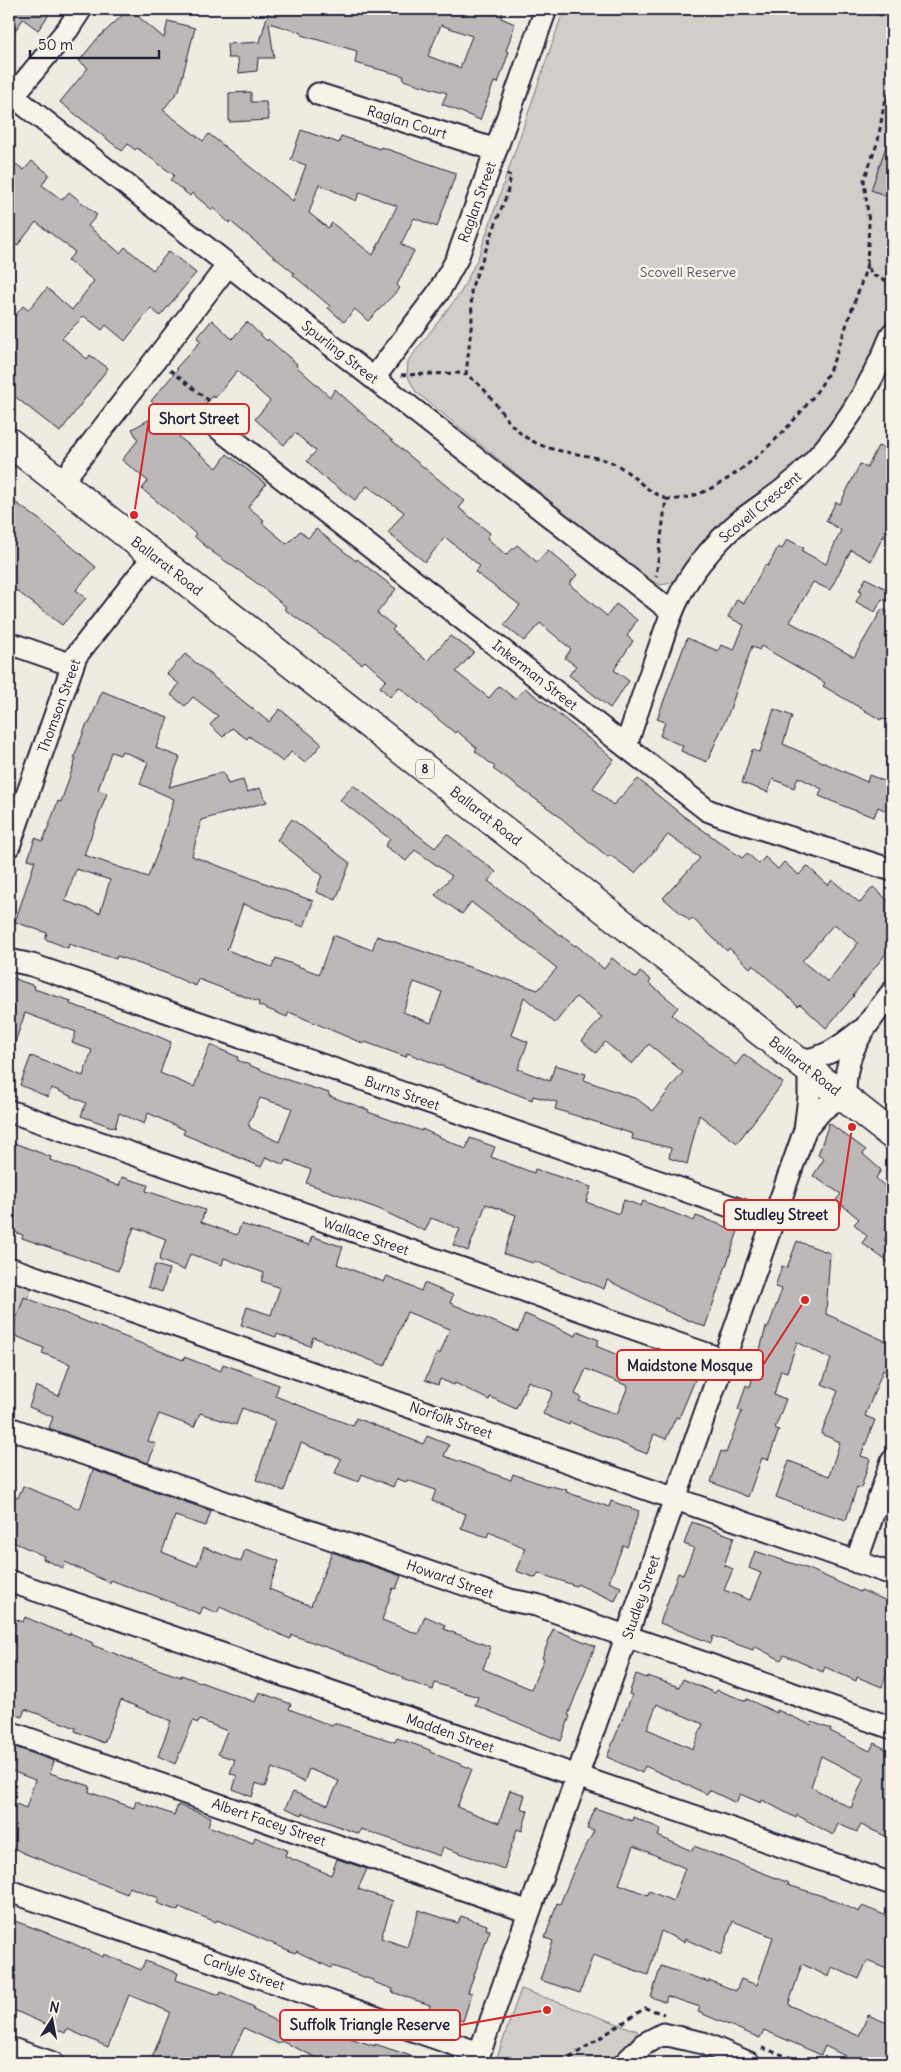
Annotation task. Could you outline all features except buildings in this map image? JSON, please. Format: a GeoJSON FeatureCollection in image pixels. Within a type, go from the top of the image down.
{"type":"FeatureCollection","features":[{"type":"Feature","properties":{"kind":"highway","name":"Ballarat Road"},"geometry":{"type":"LineString","coordinates":[[9,442],[892,1135]]}},
{"type":"Feature","properties":{"kind":"street"},"geometry":{"type":"LineString","coordinates":[[11,94],[68,29],[81,9]]}},
{"type":"Feature","properties":{"kind":"street","name":"Raglan Street"},"geometry":{"type":"LineString","coordinates":[[374,378],[448,278],[457,259],[546,9]]}},
{"type":"Feature","properties":{"kind":"street","name":"Spurling Street"},"geometry":{"type":"LineString","coordinates":[[11,94],[228,266],[672,612]]}},
{"type":"Feature","properties":{"kind":"street","name":"Raglan Court"},"geometry":{"type":"LineString","coordinates":[[318,94],[493,159]]}},
{"type":"Feature","properties":{"kind":"street"},"geometry":{"type":"LineString","coordinates":[[61,483],[158,360],[228,266]]}},
{"type":"Feature","properties":{"kind":"street","name":"Scovell Crescent"},"geometry":{"type":"LineString","coordinates":[[626,746],[672,612],[685,584],[718,542],[741,521],[797,478],[821,454],[845,424],[865,393],[880,364],[892,334]]}},
{"type":"Feature","properties":{"kind":"street","name":"Inkerman Street"},"geometry":{"type":"LineString","coordinates":[[209,420],[707,810],[892,870]]}},
{"type":"Feature","properties":{"kind":"street","name":"Thomson Street"},"geometry":{"type":"LineString","coordinates":[[9,846],[72,665],[83,646],[154,556]]}},
{"type":"Feature","properties":{"kind":"street"},"geometry":{"type":"LineString","coordinates":[[9,644],[72,665]]}},
{"type":"Feature","properties":{"kind":"street","name":"Burns Street"},"geometry":{"type":"LineString","coordinates":[[9,953],[32,965]]}},
{"type":"Feature","properties":{"kind":"street","name":"Burns Street"},"geometry":{"type":"LineString","coordinates":[[9,960],[32,965],[773,1221]]}},
{"type":"Feature","properties":{"kind":"street"},"geometry":{"type":"LineString","coordinates":[[843,1096],[851,1055],[864,1028],[892,992]]}},
{"type":"Feature","properties":{"kind":"street"},"geometry":{"type":"LineString","coordinates":[[804,1065],[836,1050],[864,1028]]}},
{"type":"Feature","properties":{"kind":"street","name":"Studley Street"},"geometry":{"type":"LineString","coordinates":[[477,2058],[805,1130],[809,1097],[804,1065]]}},
{"type":"Feature","properties":{"kind":"street","name":"Studley Street"},"geometry":{"type":"LineString","coordinates":[[805,1130],[822,1110],[843,1096]]}},
{"type":"Feature","properties":{"kind":"street","name":"Wallace Street"},"geometry":{"type":"LineString","coordinates":[[9,1111],[724,1360]]}},
{"type":"Feature","properties":{"kind":"street","name":"Norfolk Street"},"geometry":{"type":"LineString","coordinates":[[9,1268],[892,1574]]}},
{"type":"Feature","properties":{"kind":"street","name":"Howard Street"},"geometry":{"type":"LineString","coordinates":[[9,1428],[510,1600],[536,1605],[892,1728]]}},
{"type":"Feature","properties":{"kind":"street"},"geometry":{"type":"LineString","coordinates":[[856,1562],[892,1461]]}},
{"type":"Feature","properties":{"kind":"street","name":"Madden Street"},"geometry":{"type":"LineString","coordinates":[[9,1581],[892,1884]]}},
{"type":"Feature","properties":{"kind":"street","name":"Albert Facey Street"},"geometry":{"type":"LineString","coordinates":[[9,1732],[529,1912]]}},
{"type":"Feature","properties":{"kind":"street","name":"Carlyle Street"},"geometry":{"type":"LineString","coordinates":[[9,1891],[477,2058]]}},
{"type":"Feature","properties":{"kind":"street"},"geometry":{"type":"LineString","coordinates":[[625,2063],[644,2044],[663,2034],[699,2052],[744,2062]]}},
{"type":"Feature","properties":{"kind":"street"},"geometry":{"type":"LineString","coordinates":[[644,2063],[660,2047],[682,2042]]}},
{"type":"Feature","properties":{"kind":"street"},"geometry":{"type":"LineString","coordinates":[[9,2048],[53,2063]]}},
{"type":"Feature","properties":{"kind":"path"},"geometry":{"type":"LineString","coordinates":[[742,9],[751,12],[755,9]]}},
{"type":"Feature","properties":{"kind":"path"},"geometry":{"type":"LineString","coordinates":[[860,9],[882,16],[892,23]]}},
{"type":"Feature","properties":{"kind":"path"},"geometry":{"type":"LineString","coordinates":[[882,16],[884,9]]}},
{"type":"Feature","properties":{"kind":"path"},"geometry":{"type":"LineString","coordinates":[[493,159],[511,176],[507,194],[471,289],[472,319],[466,375],[474,380],[493,399],[515,430],[529,440],[565,453],[597,458],[619,466],[642,486],[666,499],[680,499],[698,494],[721,483],[770,445],[810,402],[834,361],[867,264],[869,223],[864,180],[878,141],[884,104],[892,89]]}},
{"type":"Feature","properties":{"kind":"path"},"geometry":{"type":"LineString","coordinates":[[867,264],[872,275],[892,283]]}},
{"type":"Feature","properties":{"kind":"path"},"geometry":{"type":"LineString","coordinates":[[158,360],[212,403],[209,420]]}},
{"type":"Feature","properties":{"kind":"path"},"geometry":{"type":"LineString","coordinates":[[654,597],[666,499]]}},
{"type":"Feature","properties":{"kind":"green space","name":"Scovell Reserve"},"geometry":{"type":"Polygon","coordinates":[[[564,9],[892,9],[892,306],[872,359],[858,389],[808,456],[671,583],[661,585],[643,577],[416,392],[407,375],[408,361],[461,292],[478,258],[564,9]]]}},
{"type":"Feature","properties":{"kind":"green space"},"geometry":{"type":"Polygon","coordinates":[[[9,1278],[32,1286],[9,1350],[9,1278]]]}},
{"type":"Feature","properties":{"kind":"green space"},"geometry":{"type":"Polygon","coordinates":[[[521,1989],[638,2031],[611,2063],[495,2063],[521,1989]]]}},
{"type":"Feature","properties":{"kind":"place","name":"Short Street"},"geometry":{"type":"Point","coordinates":[134,515]}},
{"type":"Feature","properties":{"kind":"place","name":"Studley Street"},"geometry":{"type":"Point","coordinates":[852,1127]}},
{"type":"Feature","properties":{"kind":"place","name":"Maidstone Mosque"},"geometry":{"type":"Point","coordinates":[805,1300]}},
{"type":"Feature","properties":{"kind":"place","name":"Suffolk Triangle Reserve"},"geometry":{"type":"Point","coordinates":[547,2010]}}]}
